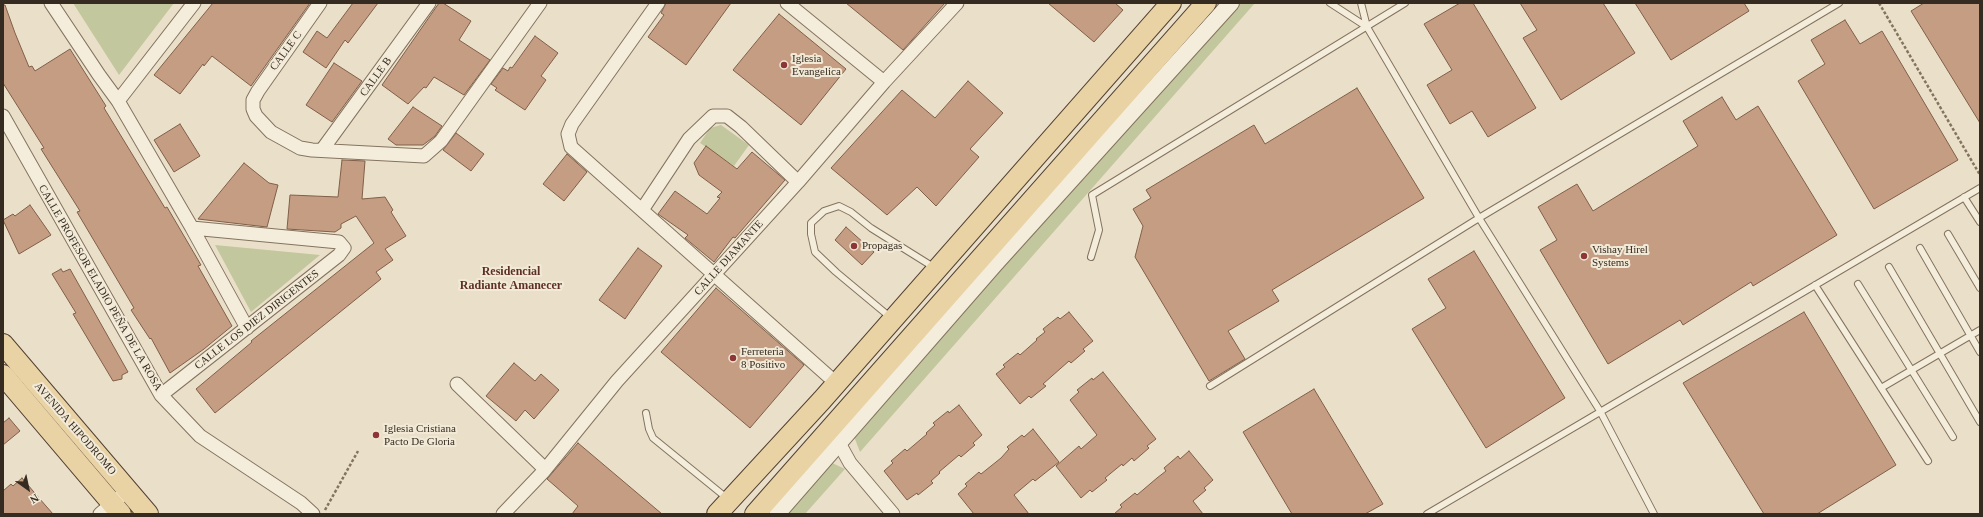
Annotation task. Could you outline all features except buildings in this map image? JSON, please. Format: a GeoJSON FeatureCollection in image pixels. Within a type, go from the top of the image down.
{"type":"FeatureCollection","features":[{"type":"Feature","properties":{"kind":"main road"},"geometry":{"type":"LineString","coordinates":[[723,507],[836,383],[1172,3]]}},
{"type":"Feature","properties":{"kind":"main road"},"geometry":{"type":"LineString","coordinates":[[755,514],[1206,3]]}},
{"type":"Feature","properties":{"kind":"main road","name":"AVENIDA HIPODROMO"},"geometry":{"type":"LineString","coordinates":[[3,344],[125,508]]}},
{"type":"Feature","properties":{"kind":"main road","name":"AVENIDA HIPODROMO"},"geometry":{"type":"LineString","coordinates":[[3,375],[125,508]]}},
{"type":"Feature","properties":{"kind":"street"},"geometry":{"type":"LineString","coordinates":[[51,3],[118,101],[192,228],[247,328]]}},
{"type":"Feature","properties":{"kind":"street"},"geometry":{"type":"LineString","coordinates":[[118,101],[194,3]]}},
{"type":"Feature","properties":{"kind":"street","name":"CALLE C"},"geometry":{"type":"LineString","coordinates":[[320,3],[258,90],[253,100],[253,109],[256,116],[271,132],[300,148],[322,150]]}},
{"type":"Feature","properties":{"kind":"street","name":"CALLE B"},"geometry":{"type":"LineString","coordinates":[[322,150],[429,3]]}},
{"type":"Feature","properties":{"kind":"street"},"geometry":{"type":"LineString","coordinates":[[322,150],[424,156],[441,141],[540,3]]}},
{"type":"Feature","properties":{"kind":"street"},"geometry":{"type":"LineString","coordinates":[[658,3],[572,124],[568,134],[571,147],[836,383]]}},
{"type":"Feature","properties":{"kind":"street","name":"CALLE DIAMANTE"},"geometry":{"type":"LineString","coordinates":[[503,514],[546,469],[617,381],[715,275],[884,82],[957,3]]}},
{"type":"Feature","properties":{"kind":"street"},"geometry":{"type":"LineString","coordinates":[[777,514],[995,264],[1231,3]]}},
{"type":"Feature","properties":{"kind":"street"},"geometry":{"type":"LineString","coordinates":[[795,5],[884,82]]}},
{"type":"Feature","properties":{"kind":"street","name":"CALLE PROFESOR ELADIO PEÑA DE LA ROSA"},"geometry":{"type":"LineString","coordinates":[[3,116],[161,395],[200,436],[301,503],[313,514]]}},
{"type":"Feature","properties":{"kind":"street"},"geometry":{"type":"LineString","coordinates":[[642,210],[689,138],[713,116],[726,116],[741,127],[798,182]]}},
{"type":"Feature","properties":{"kind":"street","name":"CALLE LOS DIEZ DIRIGENTES"},"geometry":{"type":"LineString","coordinates":[[161,395],[343,251],[344,248],[339,242],[192,228]]}},
{"type":"Feature","properties":{"kind":"street"},"geometry":{"type":"LineString","coordinates":[[458,384],[546,469]]}},
{"type":"Feature","properties":{"kind":"street"},"geometry":{"type":"LineString","coordinates":[[839,443],[850,463],[893,514]]}},
{"type":"Feature","properties":{"kind":"lane"},"geometry":{"type":"LineString","coordinates":[[1330,3],[1344,14],[1367,27]]}},
{"type":"Feature","properties":{"kind":"lane"},"geometry":{"type":"LineString","coordinates":[[1361,3],[1367,27],[1479,218],[1600,411],[1654,514]]}},
{"type":"Feature","properties":{"kind":"lane"},"geometry":{"type":"LineString","coordinates":[[1091,257],[1099,230],[1092,195],[1405,3]]}},
{"type":"Feature","properties":{"kind":"lane"},"geometry":{"type":"LineString","coordinates":[[1210,386],[1479,218],[1839,3]]}},
{"type":"Feature","properties":{"kind":"lane"},"geometry":{"type":"LineString","coordinates":[[1427,514],[1980,188]]}},
{"type":"Feature","properties":{"kind":"lane"},"geometry":{"type":"LineString","coordinates":[[1964,197],[1980,222]]}},
{"type":"Feature","properties":{"kind":"lane"},"geometry":{"type":"LineString","coordinates":[[892,319],[836,272],[815,252],[811,234],[812,223],[824,211],[839,206],[851,212],[871,228],[937,269]]}},
{"type":"Feature","properties":{"kind":"lane"},"geometry":{"type":"LineString","coordinates":[[1948,234],[1980,288]]}},
{"type":"Feature","properties":{"kind":"lane"},"geometry":{"type":"LineString","coordinates":[[1920,248],[1980,352]]}},
{"type":"Feature","properties":{"kind":"lane"},"geometry":{"type":"LineString","coordinates":[[1889,267],[1980,422]]}},
{"type":"Feature","properties":{"kind":"lane"},"geometry":{"type":"LineString","coordinates":[[1858,284],[1953,438]]}},
{"type":"Feature","properties":{"kind":"lane"},"geometry":{"type":"LineString","coordinates":[[1815,285],[1928,462]]}},
{"type":"Feature","properties":{"kind":"lane"},"geometry":{"type":"LineString","coordinates":[[1881,388],[1980,330]]}},
{"type":"Feature","properties":{"kind":"lane"},"geometry":{"type":"LineString","coordinates":[[646,413],[649,429],[653,438],[723,507]]}},
{"type":"Feature","properties":{"kind":"path"},"geometry":{"type":"LineString","coordinates":[[1879,3],[1980,175]]}},
{"type":"Feature","properties":{"kind":"path"},"geometry":{"type":"LineString","coordinates":[[323,514],[358,451]]}},
{"type":"Feature","properties":{"kind":"green space"},"geometry":{"type":"Polygon","coordinates":[[[73,3],[174,3],[119,75],[73,3]]]}},
{"type":"Feature","properties":{"kind":"green space"},"geometry":{"type":"Polygon","coordinates":[[[1208,3],[1255,3],[860,452],[853,434],[1208,3]]]}},
{"type":"Feature","properties":{"kind":"green space"},"geometry":{"type":"Polygon","coordinates":[[[721,125],[749,145],[734,166],[700,143],[710,128],[721,125]]]}},
{"type":"Feature","properties":{"kind":"green space"},"geometry":{"type":"Polygon","coordinates":[[[215,245],[320,255],[251,312],[215,245]]]}},
{"type":"Feature","properties":{"kind":"green space"},"geometry":{"type":"Polygon","coordinates":[[[811,453],[845,469],[805,514],[755,514],[811,453]]]}},
{"type":"Feature","properties":{"kind":"place","name":"Iglesia Evangelica"},"geometry":{"type":"Point","coordinates":[784,65]}},
{"type":"Feature","properties":{"kind":"place","name":"Propagas"},"geometry":{"type":"Point","coordinates":[854,246]}},
{"type":"Feature","properties":{"kind":"place","name":"Vishay Hirel Systems"},"geometry":{"type":"Point","coordinates":[1584,256]}},
{"type":"Feature","properties":{"kind":"place","name":"Ferreteria 8 Positivo"},"geometry":{"type":"Point","coordinates":[733,358]}},
{"type":"Feature","properties":{"kind":"place","name":"Iglesia Cristiana Pacto De Gloria"},"geometry":{"type":"Point","coordinates":[376,435]}},
{"type":"Feature","properties":{"kind":"district","name":"Residencial Radiante Amanecer"},"geometry":{"type":"Point","coordinates":[511,279]}}]}
